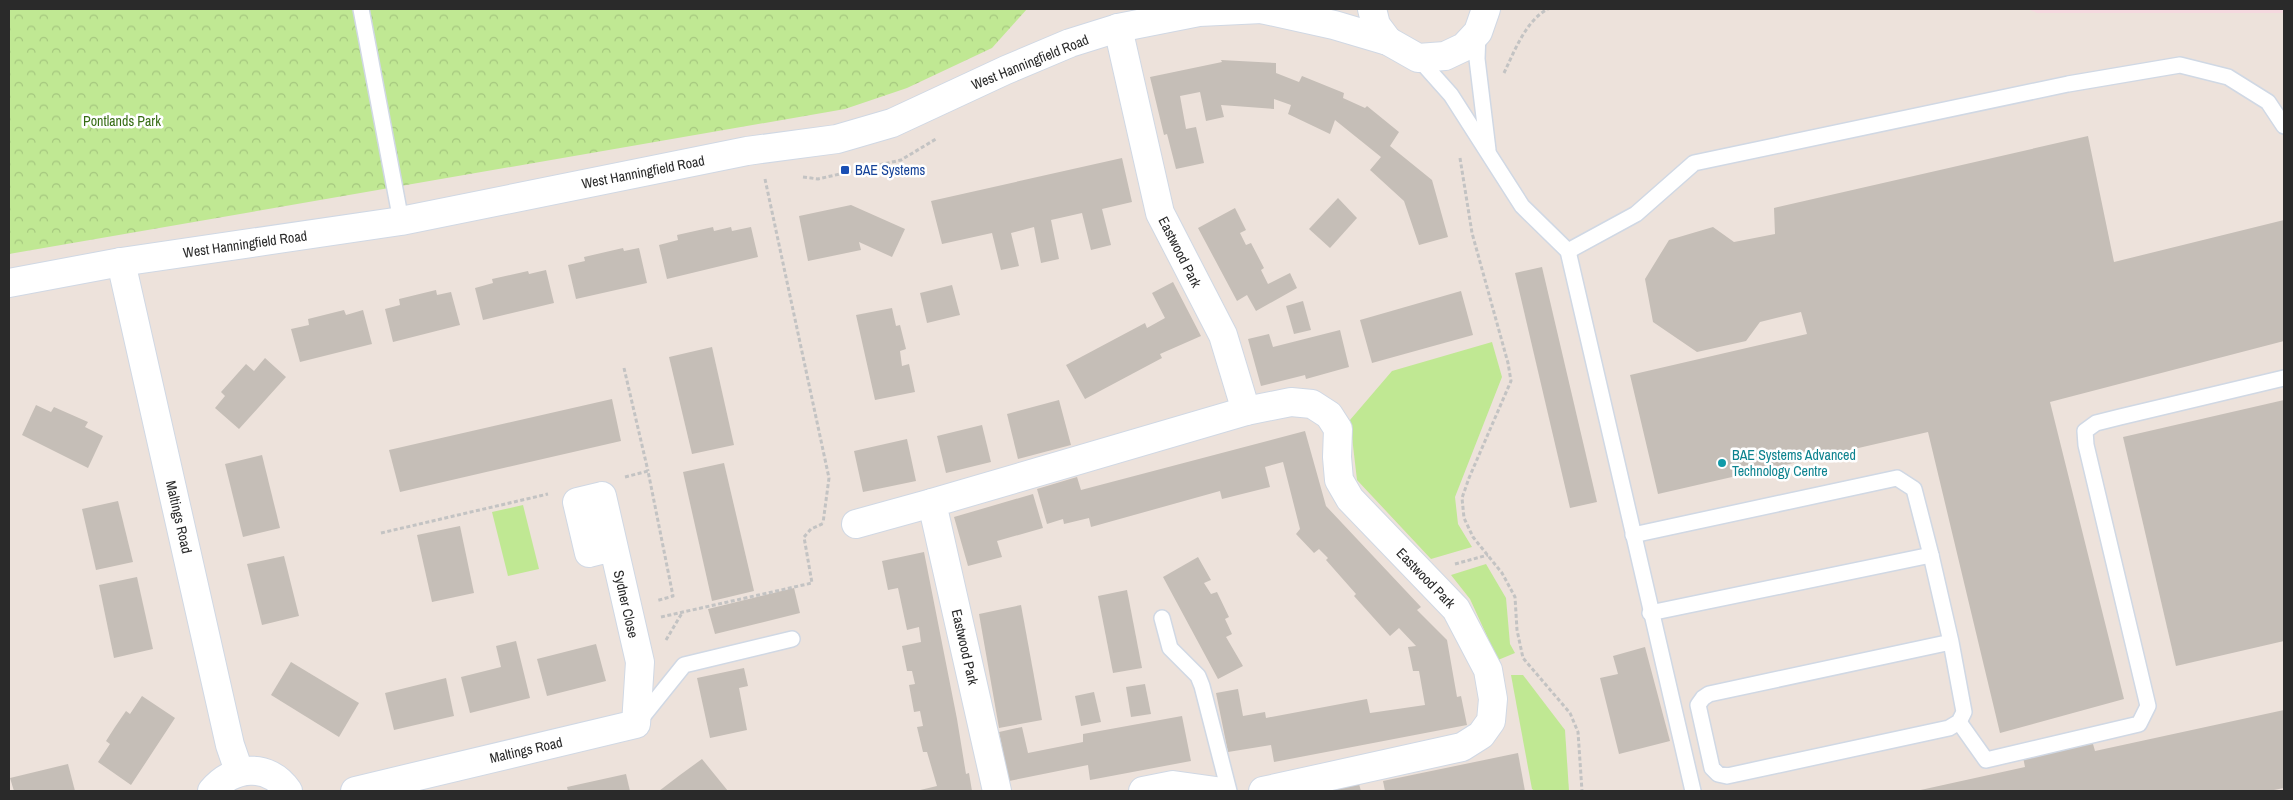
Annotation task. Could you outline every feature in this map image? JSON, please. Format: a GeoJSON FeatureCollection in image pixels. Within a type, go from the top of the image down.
{"type":"FeatureCollection","features":[{"type":"Feature","properties":{"kind":"street","name":"West Hanningfield Road"},"geometry":{"type":"LineString","coordinates":[[9,283],[121,262],[401,221],[747,151],[837,139],[892,123],[1024,62],[1070,43],[1118,28],[1151,15],[1262,9],[1334,25],[1388,41],[1418,58]]}},
{"type":"Feature","properties":{"kind":"street","name":"West Hanningfield Road"},"geometry":{"type":"LineString","coordinates":[[1372,9],[1376,25],[1388,41]]}},
{"type":"Feature","properties":{"kind":"street"},"geometry":{"type":"LineString","coordinates":[[1418,58],[1445,56],[1464,47],[1482,20]]}},
{"type":"Feature","properties":{"kind":"street","name":"Eastwood Park"},"geometry":{"type":"LineString","coordinates":[[1118,28],[1160,213],[1223,335],[1246,411]]}},
{"type":"Feature","properties":{"kind":"street","name":"Maltings Road"},"geometry":{"type":"LineString","coordinates":[[121,262],[228,735],[239,771]]}},
{"type":"Feature","properties":{"kind":"street","name":"Eastwood Park"},"geometry":{"type":"LineString","coordinates":[[856,524],[1246,411],[1291,402],[1312,404],[1329,415],[1338,429],[1337,457],[1339,480],[1350,499],[1456,609],[1488,670],[1493,699],[1491,721],[1481,735],[1462,747],[1263,791]]}},
{"type":"Feature","properties":{"kind":"street","name":"Eastwood Park"},"geometry":{"type":"LineString","coordinates":[[932,503],[997,791]]}},
{"type":"Feature","properties":{"kind":"street","name":"Sydner Close"},"geometry":{"type":"LineString","coordinates":[[613,547],[640,662],[636,724]]}},
{"type":"Feature","properties":{"kind":"street","name":"Maltings Road"},"geometry":{"type":"LineString","coordinates":[[356,791],[636,724]]}},
{"type":"Feature","properties":{"kind":"street"},"geometry":{"type":"LineString","coordinates":[[212,791],[228,776],[239,771],[263,772],[274,776],[288,791]]}},
{"type":"Feature","properties":{"kind":"street"},"geometry":{"type":"LineString","coordinates":[[1142,791],[1173,785],[1216,791]]}},
{"type":"Feature","properties":{"kind":"lane"},"geometry":{"type":"LineString","coordinates":[[361,9],[401,221]]}},
{"type":"Feature","properties":{"kind":"lane"},"geometry":{"type":"LineString","coordinates":[[1482,20],[1477,59],[1489,153]]}},
{"type":"Feature","properties":{"kind":"lane"},"geometry":{"type":"LineString","coordinates":[[1418,58],[1451,95],[1489,153],[1497,171],[1522,206],[1568,251],[1650,613],[1693,791]]}},
{"type":"Feature","properties":{"kind":"lane"},"geometry":{"type":"LineString","coordinates":[[1568,251],[1636,214],[1694,163],[2068,84],[2180,65],[2228,77],[2268,102],[2284,126]]}},
{"type":"Feature","properties":{"kind":"lane"},"geometry":{"type":"LineString","coordinates":[[1959,722],[1986,760],[2139,724],[2148,706],[2086,445],[2085,431],[2096,423],[2284,378]]}},
{"type":"Feature","properties":{"kind":"lane"},"geometry":{"type":"LineString","coordinates":[[1633,535],[1897,478],[1914,489],[1951,642],[1964,712],[1959,722],[1949,728],[1727,776],[1718,774],[1712,768],[1698,705],[1709,694],[1951,642]]}},
{"type":"Feature","properties":{"kind":"lane"},"geometry":{"type":"LineString","coordinates":[[1650,613],[1931,555]]}},
{"type":"Feature","properties":{"kind":"lane"},"geometry":{"type":"LineString","coordinates":[[1162,618],[1170,648],[1198,676],[1202,686],[1229,791]]}},
{"type":"Feature","properties":{"kind":"lane"},"geometry":{"type":"LineString","coordinates":[[636,724],[684,665],[792,639]]}},
{"type":"Feature","properties":{"kind":"path"},"geometry":{"type":"LineString","coordinates":[[799,176],[818,179],[901,160],[921,150],[941,136]]}},
{"type":"Feature","properties":{"kind":"path"},"geometry":{"type":"LineString","coordinates":[[1459,156],[1472,232],[1508,363],[1511,381],[1462,498],[1464,518],[1473,537],[1502,573],[1515,597],[1517,630],[1523,658],[1570,713],[1578,732],[1582,791]]}},
{"type":"Feature","properties":{"kind":"path"},"geometry":{"type":"LineString","coordinates":[[682,612],[812,583],[804,537],[811,529],[822,524],[830,478],[763,170]]}},
{"type":"Feature","properties":{"kind":"path"},"geometry":{"type":"LineString","coordinates":[[624,368],[648,472]]}},
{"type":"Feature","properties":{"kind":"shaded area"},"geometry":{"type":"Polygon","coordinates":[[[2028,9],[2284,9],[2284,13],[2037,13],[2028,9]]]}},
{"type":"Feature","properties":{"kind":"green space","name":"Pontlands Park"},"geometry":{"type":"Polygon","coordinates":[[[9,9],[1027,9],[992,48],[907,88],[845,109],[9,254],[9,9]]]}},
{"type":"Feature","properties":{"kind":"green space"},"geometry":{"type":"Polygon","coordinates":[[[1492,342],[1502,377],[1455,497],[1458,524],[1472,547],[1431,559],[1357,480],[1350,420],[1392,371],[1492,342]]]}},
{"type":"Feature","properties":{"kind":"green space"},"geometry":{"type":"Polygon","coordinates":[[[523,505],[539,569],[508,576],[492,512],[523,505]]]}},
{"type":"Feature","properties":{"kind":"green space"},"geometry":{"type":"Polygon","coordinates":[[[1486,564],[1506,598],[1510,644],[1515,653],[1498,660],[1470,599],[1451,575],[1486,564]]]}},
{"type":"Feature","properties":{"kind":"green space"},"geometry":{"type":"Polygon","coordinates":[[[1511,675],[1523,675],[1565,730],[1569,791],[1535,791],[1532,789],[1511,675]]]}},
{"type":"Feature","properties":{"kind":"building"},"geometry":{"type":"Polygon","coordinates":[[[1221,60],[1276,63],[1276,73],[1299,82],[1302,76],[1344,93],[1343,98],[1365,108],[1367,106],[1399,132],[1390,146],[1432,180],[1448,237],[1419,245],[1404,201],[1370,170],[1381,157],[1335,120],[1330,134],[1288,114],[1291,105],[1274,99],[1274,109],[1221,105],[1224,117],[1206,121],[1200,92],[1180,96],[1186,129],[1196,127],[1204,163],[1176,169],[1167,134],[1164,135],[1150,77],[1222,62],[1221,60]]]}},
{"type":"Feature","properties":{"kind":"building","name":"BAE Systems Advanced Technology Centre"},"geometry":{"type":"Polygon","coordinates":[[[2088,136],[2114,262],[2284,220],[2284,341],[2050,402],[2124,699],[2000,733],[1928,432],[1658,494],[1630,375],[1807,334],[1801,312],[1760,322],[1746,341],[1697,352],[1653,322],[1645,279],[1669,240],[1713,227],[1734,242],[1775,234],[1774,208],[2088,136]]]}},
{"type":"Feature","properties":{"kind":"building"},"geometry":{"type":"Polygon","coordinates":[[[1122,158],[1132,202],[1102,209],[1111,245],[1091,250],[1082,213],[1051,220],[1059,259],[1041,263],[1034,227],[1011,233],[1019,266],[1001,270],[992,233],[942,244],[931,201],[1122,158]]]}},
{"type":"Feature","properties":{"kind":"building"},"geometry":{"type":"Polygon","coordinates":[[[1338,198],[1357,218],[1330,248],[1309,229],[1338,198]]]}},
{"type":"Feature","properties":{"kind":"building"},"geometry":{"type":"Polygon","coordinates":[[[851,205],[905,229],[892,257],[859,242],[861,250],[808,261],[799,216],[851,205]]]}},
{"type":"Feature","properties":{"kind":"building"},"geometry":{"type":"Polygon","coordinates":[[[1235,208],[1246,230],[1240,233],[1246,245],[1251,243],[1264,268],[1261,270],[1268,284],[1290,273],[1297,288],[1256,311],[1247,295],[1237,301],[1198,228],[1235,208]]]}},
{"type":"Feature","properties":{"kind":"building"},"geometry":{"type":"Polygon","coordinates":[[[713,227],[714,231],[731,227],[732,231],[751,227],[758,257],[667,279],[659,245],[678,240],[677,235],[713,227]]]}},
{"type":"Feature","properties":{"kind":"building"},"geometry":{"type":"Polygon","coordinates":[[[623,248],[624,251],[639,248],[647,283],[576,299],[568,265],[585,261],[584,257],[623,248]]]}},
{"type":"Feature","properties":{"kind":"building"},"geometry":{"type":"Polygon","coordinates":[[[1542,267],[1597,502],[1570,508],[1515,273],[1542,267]]]}},
{"type":"Feature","properties":{"kind":"building"},"geometry":{"type":"Polygon","coordinates":[[[546,270],[554,303],[483,320],[475,288],[493,283],[492,279],[528,271],[529,274],[546,270]]]}},
{"type":"Feature","properties":{"kind":"building"},"geometry":{"type":"Polygon","coordinates":[[[1173,282],[1201,336],[1160,354],[1162,358],[1085,399],[1066,365],[1145,323],[1147,328],[1165,318],[1152,293],[1173,282]]]}},
{"type":"Feature","properties":{"kind":"building"},"geometry":{"type":"Polygon","coordinates":[[[952,285],[960,315],[927,323],[920,293],[952,285]]]}},
{"type":"Feature","properties":{"kind":"building"},"geometry":{"type":"Polygon","coordinates":[[[436,290],[437,295],[451,292],[460,325],[393,342],[385,309],[400,305],[399,299],[436,290]]]}},
{"type":"Feature","properties":{"kind":"building"},"geometry":{"type":"Polygon","coordinates":[[[1461,291],[1473,335],[1372,363],[1360,320],[1461,291]]]}},
{"type":"Feature","properties":{"kind":"building"},"geometry":{"type":"Polygon","coordinates":[[[1303,301],[1311,330],[1294,334],[1286,306],[1303,301]]]}},
{"type":"Feature","properties":{"kind":"building"},"geometry":{"type":"Polygon","coordinates":[[[892,308],[896,326],[900,325],[906,349],[900,351],[902,366],[909,364],[915,392],[875,400],[856,315],[892,308]]]}},
{"type":"Feature","properties":{"kind":"building"},"geometry":{"type":"Polygon","coordinates":[[[344,310],[346,315],[363,310],[372,344],[300,362],[291,329],[309,325],[308,319],[344,310]]]}},
{"type":"Feature","properties":{"kind":"building"},"geometry":{"type":"Polygon","coordinates":[[[1340,330],[1349,367],[1306,379],[1305,375],[1261,386],[1248,339],[1269,334],[1273,347],[1340,330]]]}},
{"type":"Feature","properties":{"kind":"building"},"geometry":{"type":"Polygon","coordinates":[[[712,347],[734,445],[692,454],[669,357],[712,347]]]}},
{"type":"Feature","properties":{"kind":"building"},"geometry":{"type":"Polygon","coordinates":[[[265,358],[286,377],[239,429],[215,408],[225,396],[221,392],[246,364],[254,371],[265,358]]]}},
{"type":"Feature","properties":{"kind":"building"},"geometry":{"type":"Polygon","coordinates":[[[612,399],[621,441],[400,492],[389,450],[612,399]]]}},
{"type":"Feature","properties":{"kind":"building"},"geometry":{"type":"Polygon","coordinates":[[[1059,400],[1071,445],[1018,459],[1007,414],[1059,400]]]}},
{"type":"Feature","properties":{"kind":"building"},"geometry":{"type":"Polygon","coordinates":[[[2284,400],[2284,641],[2176,666],[2123,437],[2284,400]]]}},
{"type":"Feature","properties":{"kind":"building"},"geometry":{"type":"Polygon","coordinates":[[[36,405],[51,412],[54,407],[88,422],[85,427],[103,436],[88,468],[22,435],[36,405]]]}},
{"type":"Feature","properties":{"kind":"building"},"geometry":{"type":"Polygon","coordinates":[[[982,425],[991,462],[946,473],[937,436],[982,425]]]}},
{"type":"Feature","properties":{"kind":"building"},"geometry":{"type":"Polygon","coordinates":[[[1305,431],[1326,506],[1421,607],[1417,610],[1447,640],[1457,697],[1461,696],[1467,725],[1274,762],[1271,745],[1228,752],[1216,693],[1238,689],[1243,716],[1265,712],[1266,718],[1367,699],[1370,713],[1425,705],[1419,671],[1413,671],[1408,647],[1416,646],[1399,628],[1390,636],[1354,596],[1356,594],[1326,560],[1328,558],[1319,549],[1314,553],[1296,534],[1300,529],[1283,462],[1265,467],[1270,487],[1222,499],[1220,491],[1091,527],[1089,518],[1064,524],[1063,519],[1047,524],[1037,489],[1077,477],[1081,490],[1305,431]]]}},
{"type":"Feature","properties":{"kind":"building"},"geometry":{"type":"Polygon","coordinates":[[[907,439],[916,481],[863,492],[854,451],[907,439]]]}},
{"type":"Feature","properties":{"kind":"building"},"geometry":{"type":"Polygon","coordinates":[[[262,455],[280,528],[243,537],[225,464],[262,455]]]}},
{"type":"Feature","properties":{"kind":"building"},"geometry":{"type":"Polygon","coordinates":[[[724,463],[754,591],[712,601],[683,472],[724,463]]]}},
{"type":"Feature","properties":{"kind":"building"},"geometry":{"type":"Polygon","coordinates":[[[1033,494],[1043,528],[997,541],[1002,557],[968,566],[954,517],[1033,494]]]}},
{"type":"Feature","properties":{"kind":"building"},"geometry":{"type":"Polygon","coordinates":[[[118,501],[133,562],[96,570],[82,509],[118,501]]]}},
{"type":"Feature","properties":{"kind":"building"},"geometry":{"type":"Polygon","coordinates":[[[460,526],[474,593],[432,602],[417,535],[460,526]]]}},
{"type":"Feature","properties":{"kind":"building"},"geometry":{"type":"Polygon","coordinates":[[[924,552],[966,774],[969,773],[972,791],[916,791],[937,786],[927,752],[923,752],[917,727],[923,726],[920,711],[914,712],[909,685],[915,684],[912,671],[907,671],[902,646],[921,642],[919,627],[907,630],[898,588],[888,590],[882,561],[924,552]]]}},
{"type":"Feature","properties":{"kind":"building"},"geometry":{"type":"Polygon","coordinates":[[[284,556],[299,616],[262,625],[247,564],[284,556]]]}},
{"type":"Feature","properties":{"kind":"building"},"geometry":{"type":"Polygon","coordinates":[[[1198,557],[1211,580],[1204,583],[1211,594],[1217,592],[1229,617],[1225,619],[1232,634],[1226,637],[1243,666],[1218,679],[1163,577],[1198,557]]]}},
{"type":"Feature","properties":{"kind":"building"},"geometry":{"type":"Polygon","coordinates":[[[137,577],[153,649],[114,658],[99,585],[137,577]]]}},
{"type":"Feature","properties":{"kind":"building"},"geometry":{"type":"Polygon","coordinates":[[[794,588],[800,613],[715,634],[708,609],[794,588]]]}},
{"type":"Feature","properties":{"kind":"building"},"geometry":{"type":"Polygon","coordinates":[[[1127,590],[1142,668],[1113,673],[1098,596],[1127,590]]]}},
{"type":"Feature","properties":{"kind":"building"},"geometry":{"type":"Polygon","coordinates":[[[1021,605],[1042,720],[999,728],[979,614],[1021,605]]]}},
{"type":"Feature","properties":{"kind":"building"},"geometry":{"type":"Polygon","coordinates":[[[516,641],[530,698],[470,713],[461,677],[501,667],[496,646],[516,641]]]}},
{"type":"Feature","properties":{"kind":"building"},"geometry":{"type":"Polygon","coordinates":[[[596,644],[606,681],[547,696],[537,659],[596,644]]]}},
{"type":"Feature","properties":{"kind":"building"},"geometry":{"type":"Polygon","coordinates":[[[1645,647],[1670,741],[1619,754],[1600,678],[1618,674],[1613,656],[1645,647]]]}},
{"type":"Feature","properties":{"kind":"building"},"geometry":{"type":"Polygon","coordinates":[[[291,662],[359,703],[339,737],[271,695],[291,662]]]}},
{"type":"Feature","properties":{"kind":"building"},"geometry":{"type":"Polygon","coordinates":[[[744,668],[748,686],[739,688],[747,730],[710,738],[697,678],[744,668]]]}},
{"type":"Feature","properties":{"kind":"building"},"geometry":{"type":"Polygon","coordinates":[[[446,678],[454,716],[394,730],[385,693],[446,678]]]}},
{"type":"Feature","properties":{"kind":"building"},"geometry":{"type":"Polygon","coordinates":[[[1145,684],[1151,714],[1131,717],[1126,687],[1145,684]]]}},
{"type":"Feature","properties":{"kind":"building"},"geometry":{"type":"Polygon","coordinates":[[[1094,692],[1101,722],[1081,726],[1075,696],[1094,692]]]}},
{"type":"Feature","properties":{"kind":"building"},"geometry":{"type":"Polygon","coordinates":[[[142,696],[175,718],[131,785],[98,762],[110,744],[106,741],[115,727],[126,711],[130,714],[142,696]]]}},
{"type":"Feature","properties":{"kind":"building"},"geometry":{"type":"Polygon","coordinates":[[[2284,710],[2284,788],[2269,791],[1916,791],[2025,767],[2022,752],[2091,737],[2095,751],[2284,710]]]}},
{"type":"Feature","properties":{"kind":"building"},"geometry":{"type":"Polygon","coordinates":[[[1182,716],[1191,761],[1090,780],[1088,765],[1009,781],[999,732],[1022,727],[1028,753],[1083,742],[1083,734],[1182,716]]]}},
{"type":"Feature","properties":{"kind":"building"},"geometry":{"type":"Polygon","coordinates":[[[1518,753],[1525,791],[1385,791],[1383,781],[1518,753]]]}},
{"type":"Feature","properties":{"kind":"building"},"geometry":{"type":"Polygon","coordinates":[[[702,759],[728,791],[659,791],[680,775],[702,759]]]}},
{"type":"Feature","properties":{"kind":"building"},"geometry":{"type":"Polygon","coordinates":[[[68,764],[75,791],[14,791],[10,778],[68,764]]]}},
{"type":"Feature","properties":{"kind":"building"},"geometry":{"type":"Polygon","coordinates":[[[626,774],[630,791],[568,791],[567,787],[626,774]]]}},
{"type":"Feature","properties":{"kind":"building"},"geometry":{"type":"Polygon","coordinates":[[[1359,784],[1361,791],[1328,791],[1328,790],[1359,784]]]}},
{"type":"Feature","properties":{"kind":"place","name":"BAE Systems"},"geometry":{"type":"Point","coordinates":[845,170]}},
{"type":"Feature","properties":{"kind":"place","name":"BAE Systems Advanced Technology Centre"},"geometry":{"type":"Point","coordinates":[1722,463]}}]}
